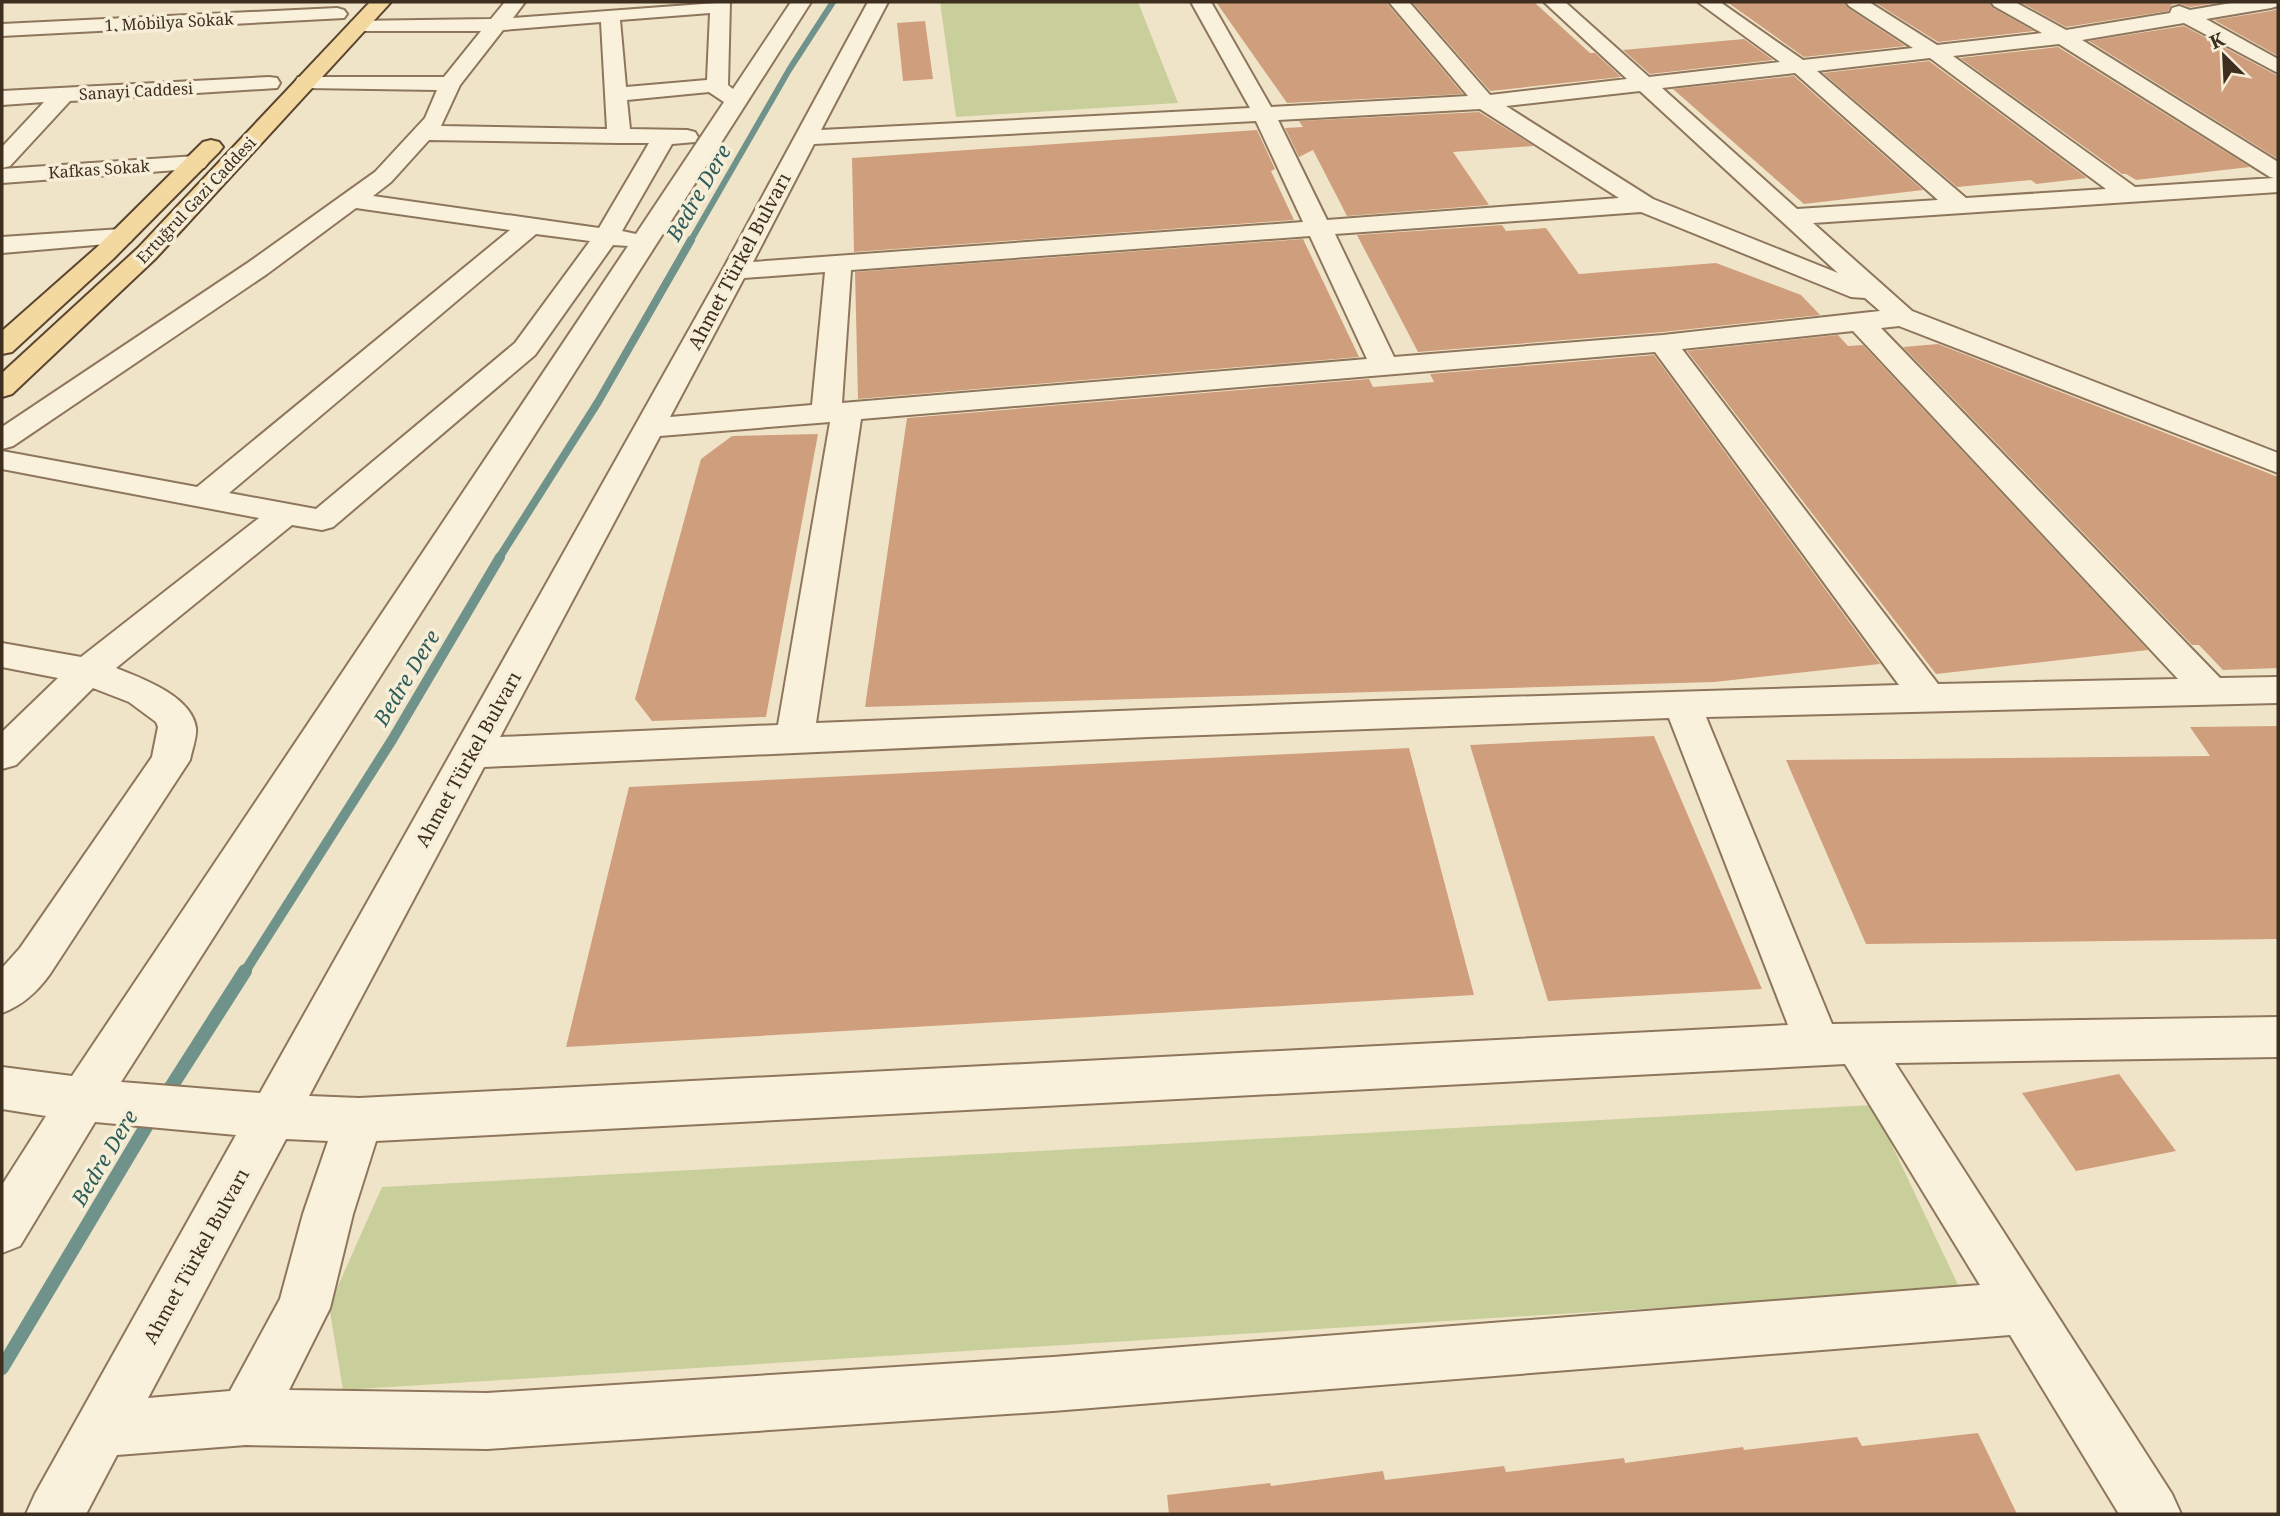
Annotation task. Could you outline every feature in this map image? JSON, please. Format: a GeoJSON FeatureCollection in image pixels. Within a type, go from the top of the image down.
{"type":"FeatureCollection","features":[{"type":"Feature","properties":{"kind":"main road","name":"Ertuğrul Gazi Caddesi"},"geometry":{"type":"LineString","coordinates":[[318,34],[348,13],[381,2]]}},
{"type":"Feature","properties":{"kind":"main road","name":"Ertuğrul Gazi Caddesi"},"geometry":{"type":"LineString","coordinates":[[2,388],[147,253],[306,82],[348,13]]}},
{"type":"Feature","properties":{"kind":"main road"},"geometry":{"type":"LineString","coordinates":[[251,103],[289,64]]}},
{"type":"Feature","properties":{"kind":"main road"},"geometry":{"type":"LineString","coordinates":[[270,83],[306,82]]}},
{"type":"Feature","properties":{"kind":"main road","name":"Ertuğrul Gazi Caddesi"},"geometry":{"type":"LineString","coordinates":[[2,346],[121,237],[223,133]]}},
{"type":"Feature","properties":{"kind":"street"},"geometry":{"type":"LineString","coordinates":[[2,440],[258,268],[383,177],[435,120],[450,84],[515,2]]}},
{"type":"Feature","properties":{"kind":"street"},"geometry":{"type":"LineString","coordinates":[[616,95],[727,92],[802,2]]}},
{"type":"Feature","properties":{"kind":"street","name":"Ahmet Türkel Bulvarı"},"geometry":{"type":"LineString","coordinates":[[55,1514],[735,271],[878,2]]}},
{"type":"Feature","properties":{"kind":"street"},"geometry":{"type":"LineString","coordinates":[[1201,2],[1265,115],[1385,367]]}},
{"type":"Feature","properties":{"kind":"street"},"geometry":{"type":"LineString","coordinates":[[1399,2],[1484,102],[1644,204],[1893,309],[2278,464]]}},
{"type":"Feature","properties":{"kind":"street"},"geometry":{"type":"LineString","coordinates":[[1554,2],[1893,309]]}},
{"type":"Feature","properties":{"kind":"street"},"geometry":{"type":"LineString","coordinates":[[1708,2],[1801,68],[1960,206]]}},
{"type":"Feature","properties":{"kind":"street"},"geometry":{"type":"LineString","coordinates":[[1856,2],[1936,53],[2130,195]]}},
{"type":"Feature","properties":{"kind":"street"},"geometry":{"type":"LineString","coordinates":[[2001,2],[2063,37],[2278,172]]}},
{"type":"Feature","properties":{"kind":"street"},"geometry":{"type":"LineString","coordinates":[[2158,2],[2278,67]]}},
{"type":"Feature","properties":{"kind":"street"},"geometry":{"type":"LineString","coordinates":[[805,138],[1484,102],[2063,37],[2271,2]]}},
{"type":"Feature","properties":{"kind":"street","name":"1. Mobilya Sokak"},"geometry":{"type":"LineString","coordinates":[[5,34],[348,13],[496,25],[720,4]]}},
{"type":"Feature","properties":{"kind":"street"},"geometry":{"type":"LineString","coordinates":[[2,1229],[100,1102],[713,137],[727,92],[720,4]]}},
{"type":"Feature","properties":{"kind":"street"},"geometry":{"type":"LineString","coordinates":[[5,34],[32,11]]}},
{"type":"Feature","properties":{"kind":"street"},"geometry":{"type":"LineString","coordinates":[[610,15],[618,136]]}},
{"type":"Feature","properties":{"kind":"street"},"geometry":{"type":"LineString","coordinates":[[306,82],[450,84]]}},
{"type":"Feature","properties":{"kind":"street","name":"Sanayi Caddesi"},"geometry":{"type":"LineString","coordinates":[[2,98],[270,83]]}},
{"type":"Feature","properties":{"kind":"street"},"geometry":{"type":"LineString","coordinates":[[2,161],[63,95]]}},
{"type":"Feature","properties":{"kind":"street"},"geometry":{"type":"LineString","coordinates":[[424,133],[713,137]]}},
{"type":"Feature","properties":{"kind":"street"},"geometry":{"type":"LineString","coordinates":[[2,460],[322,520],[525,349],[606,237],[666,136]]}},
{"type":"Feature","properties":{"kind":"street","name":"Kafkas Sokak"},"geometry":{"type":"LineString","coordinates":[[2,176],[196,163]]}},
{"type":"Feature","properties":{"kind":"street"},"geometry":{"type":"LineString","coordinates":[[1792,217],[2278,185]]}},
{"type":"Feature","properties":{"kind":"street"},"geometry":{"type":"LineString","coordinates":[[351,200],[645,242]]}},
{"type":"Feature","properties":{"kind":"street"},"geometry":{"type":"LineString","coordinates":[[735,271],[1644,204]]}},
{"type":"Feature","properties":{"kind":"street"},"geometry":{"type":"LineString","coordinates":[[203,498],[529,227]]}},
{"type":"Feature","properties":{"kind":"street"},"geometry":{"type":"LineString","coordinates":[[2,245],[121,237]]}},
{"type":"Feature","properties":{"kind":"street"},"geometry":{"type":"LineString","coordinates":[[795,737],[836,412],[839,263]]}},
{"type":"Feature","properties":{"kind":"street"},"geometry":{"type":"LineString","coordinates":[[649,428],[1663,343],[1860,322],[1893,309]]}},
{"type":"Feature","properties":{"kind":"street"},"geometry":{"type":"LineString","coordinates":[[1860,322],[2211,691]]}},
{"type":"Feature","properties":{"kind":"street"},"geometry":{"type":"LineString","coordinates":[[1663,343],[1926,695]]}},
{"type":"Feature","properties":{"kind":"street"},"geometry":{"type":"LineString","coordinates":[[2,755],[88,671],[286,513]]}},
{"type":"Feature","properties":{"kind":"street"},"geometry":{"type":"LineString","coordinates":[[2,655],[88,671],[142,693],[171,714],[177,727],[171,760],[35,961],[2,994]]}},
{"type":"Feature","properties":{"kind":"street"},"geometry":{"type":"LineString","coordinates":[[471,753],[795,737],[1926,695],[2278,690]]}},
{"type":"Feature","properties":{"kind":"street"},"geometry":{"type":"LineString","coordinates":[[1682,704],[1837,1044],[2022,1308],[2152,1514]]}},
{"type":"Feature","properties":{"kind":"street"},"geometry":{"type":"LineString","coordinates":[[2,1088],[100,1102],[272,1117],[359,1120],[1837,1044],[2278,1037]]}},
{"type":"Feature","properties":{"kind":"street"},"geometry":{"type":"LineString","coordinates":[[246,1417],[304,1308],[328,1214],[359,1120]]}},
{"type":"Feature","properties":{"kind":"street"},"geometry":{"type":"LineString","coordinates":[[102,1429],[246,1417],[487,1421],[1053,1384],[2022,1308]]}},
{"type":"Feature","properties":{"kind":"green space"},"geometry":{"type":"Polygon","coordinates":[[[940,2],[1138,2],[1178,103],[956,117],[940,2]]]}},
{"type":"Feature","properties":{"kind":"green space"},"geometry":{"type":"Polygon","coordinates":[[[1873,1105],[1960,1289],[343,1390],[329,1306],[382,1187],[1873,1105]]]}},
{"type":"Feature","properties":{"kind":"building"},"geometry":{"type":"Polygon","coordinates":[[[1216,2],[1386,2],[1463,94],[1287,103],[1216,2]]]}},
{"type":"Feature","properties":{"kind":"building"},"geometry":{"type":"Polygon","coordinates":[[[1412,2],[1534,2],[1621,77],[1490,91],[1412,2]]]}},
{"type":"Feature","properties":{"kind":"building"},"geometry":{"type":"Polygon","coordinates":[[[1727,2],[1843,2],[1905,46],[1804,57],[1727,2]]]}},
{"type":"Feature","properties":{"kind":"building"},"geometry":{"type":"Polygon","coordinates":[[[1874,2],[1988,2],[1993,8],[2034,31],[1938,42],[1874,2]]]}},
{"type":"Feature","properties":{"kind":"building"},"geometry":{"type":"Polygon","coordinates":[[[2020,2],[2223,2],[2190,7],[2178,3],[2171,5],[2168,11],[2066,27],[2020,2]]]}},
{"type":"Feature","properties":{"kind":"building"},"geometry":{"type":"Polygon","coordinates":[[[2278,9],[2278,56],[2214,20],[2271,11],[2278,9]]]}},
{"type":"Feature","properties":{"kind":"building"},"geometry":{"type":"Polygon","coordinates":[[[925,21],[933,79],[903,81],[897,23],[925,21]]]}},
{"type":"Feature","properties":{"kind":"building"},"geometry":{"type":"Polygon","coordinates":[[[2184,26],[2278,76],[2278,159],[2089,41],[2184,26]]]}},
{"type":"Feature","properties":{"kind":"building"},"geometry":{"type":"Polygon","coordinates":[[[1744,39],[1773,60],[1650,74],[1623,50],[1744,39]]]}},
{"type":"Feature","properties":{"kind":"building"},"geometry":{"type":"Polygon","coordinates":[[[2058,47],[2250,167],[2136,180],[2122,174],[1960,58],[2058,47]]]}},
{"type":"Feature","properties":{"kind":"building"},"geometry":{"type":"Polygon","coordinates":[[[1929,61],[2087,178],[2036,184],[2031,180],[1957,187],[1823,73],[1929,61]]]}},
{"type":"Feature","properties":{"kind":"building"},"geometry":{"type":"Polygon","coordinates":[[[1794,76],[1923,190],[1804,204],[1673,89],[1794,76]]]}},
{"type":"Feature","properties":{"kind":"building"},"geometry":{"type":"Polygon","coordinates":[[[1479,112],[1534,146],[1453,152],[1489,205],[1347,216],[1313,150],[1299,157],[1285,128],[1303,127],[1299,121],[1479,112]]]}},
{"type":"Feature","properties":{"kind":"building"},"geometry":{"type":"Polygon","coordinates":[[[1257,130],[1275,169],[1271,171],[1294,220],[854,252],[852,158],[1257,130]]]}},
{"type":"Feature","properties":{"kind":"building"},"geometry":{"type":"Polygon","coordinates":[[[1502,225],[1506,231],[1546,228],[1579,274],[1716,263],[1801,295],[1820,315],[1663,332],[1418,352],[1357,235],[1502,225]]]}},
{"type":"Feature","properties":{"kind":"building"},"geometry":{"type":"Polygon","coordinates":[[[1303,239],[1359,357],[858,399],[855,272],[1303,239]]]}},
{"type":"Feature","properties":{"kind":"building"},"geometry":{"type":"Polygon","coordinates":[[[1838,335],[1848,346],[1863,345],[2148,650],[1936,674],[1687,351],[1838,335]]]}},
{"type":"Feature","properties":{"kind":"building"},"geometry":{"type":"Polygon","coordinates":[[[1938,344],[2278,477],[2278,668],[2223,670],[2199,645],[2192,645],[1903,347],[1938,344]]]}},
{"type":"Feature","properties":{"kind":"building"},"geometry":{"type":"Polygon","coordinates":[[[1654,355],[1880,664],[1714,682],[865,707],[907,418],[1369,379],[1373,387],[1434,382],[1430,374],[1654,355]]]}},
{"type":"Feature","properties":{"kind":"building"},"geometry":{"type":"Polygon","coordinates":[[[818,434],[766,717],[652,721],[635,699],[701,459],[732,436],[818,434]]]}},
{"type":"Feature","properties":{"kind":"building"},"geometry":{"type":"Polygon","coordinates":[[[2278,726],[2278,939],[1866,944],[1786,760],[2210,756],[2190,727],[2278,726]]]}},
{"type":"Feature","properties":{"kind":"building"},"geometry":{"type":"Polygon","coordinates":[[[1654,736],[1762,989],[1548,1001],[1470,745],[1654,736]]]}},
{"type":"Feature","properties":{"kind":"building"},"geometry":{"type":"Polygon","coordinates":[[[1409,748],[1474,995],[566,1047],[629,787],[1409,748]]]}},
{"type":"Feature","properties":{"kind":"building"},"geometry":{"type":"Polygon","coordinates":[[[2119,1074],[2176,1151],[2076,1171],[2022,1093],[2119,1074]]]}},
{"type":"Feature","properties":{"kind":"building"},"geometry":{"type":"Polygon","coordinates":[[[1978,1433],[2017,1514],[1169,1514],[1167,1495],[1270,1483],[1271,1486],[1383,1471],[1385,1480],[1504,1466],[1506,1472],[1624,1458],[1625,1463],[1743,1447],[1744,1450],[1857,1437],[1862,1446],[1978,1433]]]}},
{"type":"Feature","properties":{"kind":"waterway","name":"Bedre Dere"},"geometry":{"type":"LineString","coordinates":[[690,242],[789,70],[833,2]]}},
{"type":"Feature","properties":{"kind":"waterway","name":"Bedre Dere"},"geometry":{"type":"LineString","coordinates":[[499,558],[598,402],[691,240]]}},
{"type":"Feature","properties":{"kind":"waterway","name":"Bedre Dere"},"geometry":{"type":"LineString","coordinates":[[244,973],[392,740],[500,557]]}},
{"type":"Feature","properties":{"kind":"waterway","name":"Bedre Dere"},"geometry":{"type":"LineString","coordinates":[[164,1098],[245,971]]}},
{"type":"Feature","properties":{"kind":"waterway","name":"Bedre Dere"},"geometry":{"type":"LineString","coordinates":[[2,1368],[153,1115]]}}]}
